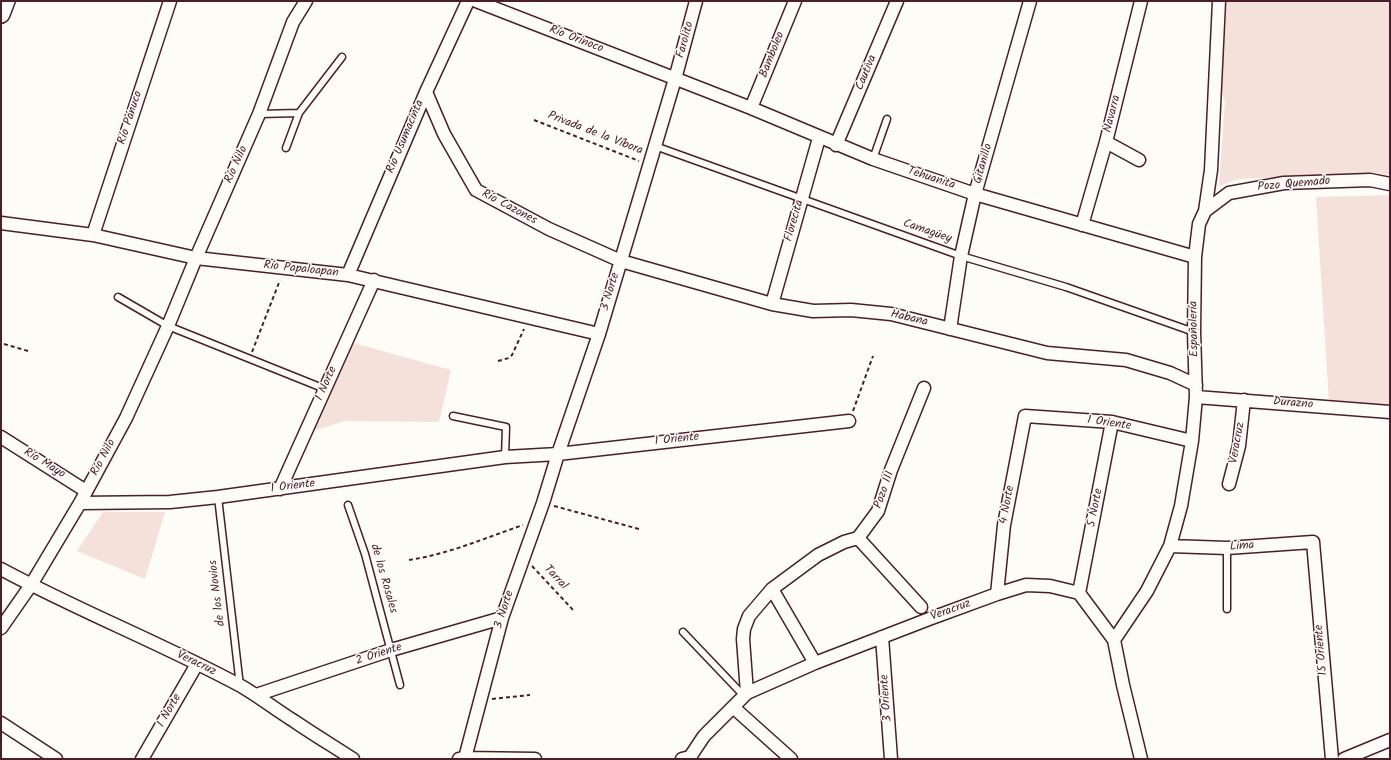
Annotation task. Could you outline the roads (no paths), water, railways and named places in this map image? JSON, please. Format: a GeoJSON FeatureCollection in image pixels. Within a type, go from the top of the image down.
{"type":"FeatureCollection","features":[{"type":"Feature","properties":{"kind":"street","name":"Río Pánuco"},"geometry":{"type":"LineString","coordinates":[[93,235],[170,1]]}},
{"type":"Feature","properties":{"kind":"street","name":"Río Nilo"},"geometry":{"type":"LineString","coordinates":[[1,628],[31,585],[80,503],[126,418],[168,326],[259,114],[293,22],[306,1]]}},
{"type":"Feature","properties":{"kind":"street","name":"Río Usumacinta"},"geometry":{"type":"LineString","coordinates":[[348,275],[426,92],[468,1]]}},
{"type":"Feature","properties":{"kind":"street","name":"Río Orinoco"},"geometry":{"type":"LineString","coordinates":[[476,1],[675,79]]}},
{"type":"Feature","properties":{"kind":"street","name":"Farolito"},"geometry":{"type":"LineString","coordinates":[[675,79],[696,1]]}},
{"type":"Feature","properties":{"kind":"street","name":"Bamboleo"},"geometry":{"type":"LineString","coordinates":[[751,108],[795,1]]}},
{"type":"Feature","properties":{"kind":"street","name":"Cautiva"},"geometry":{"type":"LineString","coordinates":[[836,145],[898,1]]}},
{"type":"Feature","properties":{"kind":"street","name":"Gitanillo"},"geometry":{"type":"LineString","coordinates":[[950,329],[961,256],[975,194],[1030,1]]}},
{"type":"Feature","properties":{"kind":"street","name":"Navarra"},"geometry":{"type":"LineString","coordinates":[[1082,225],[1106,142],[1141,1]]}},
{"type":"Feature","properties":{"kind":"street","name":"Españolería"},"geometry":{"type":"LineString","coordinates":[[1114,640],[1147,591],[1170,546],[1181,506],[1192,441],[1196,391],[1194,332],[1195,257],[1199,224],[1205,211],[1211,170],[1219,1]]}},
{"type":"Feature","properties":{"kind":"street","name":"Tehuanita"},"geometry":{"type":"LineString","coordinates":[[675,79],[751,108],[819,138],[872,159],[975,194],[1195,257]]}},
{"type":"Feature","properties":{"kind":"street","name":"3 Norte"},"geometry":{"type":"LineString","coordinates":[[463,759],[502,618],[543,503],[599,334],[675,79]]}},
{"type":"Feature","properties":{"kind":"street","name":"Río Cazones"},"geometry":{"type":"LineString","coordinates":[[426,92],[444,134],[476,190],[549,229],[621,261]]}},
{"type":"Feature","properties":{"kind":"street","name":"Florecita"},"geometry":{"type":"LineString","coordinates":[[772,304],[819,138]]}},
{"type":"Feature","properties":{"kind":"street"},"geometry":{"type":"LineString","coordinates":[[1106,142],[1139,160]]}},
{"type":"Feature","properties":{"kind":"street","name":"Pozo Quemado"},"geometry":{"type":"LineString","coordinates":[[1205,211],[1229,193],[1284,183],[1370,180],[1390,184]]}},
{"type":"Feature","properties":{"kind":"street","name":"Río Papaloapan"},"geometry":{"type":"LineString","coordinates":[[1,223],[93,235],[196,258],[348,275],[599,334]]}},
{"type":"Feature","properties":{"kind":"street","name":"Habana"},"geometry":{"type":"LineString","coordinates":[[621,261],[772,304],[813,311],[851,310],[892,314],[1047,353],[1126,360],[1170,374],[1196,391]]}},
{"type":"Feature","properties":{"kind":"street","name":"1 Norte"},"geometry":{"type":"LineString","coordinates":[[280,489],[374,280]]}},
{"type":"Feature","properties":{"kind":"street","name":"Pozo 111"},"geometry":{"type":"LineString","coordinates":[[858,538],[878,511],[892,470],[924,388]]}},
{"type":"Feature","properties":{"kind":"street","name":"Durazno"},"geometry":{"type":"LineString","coordinates":[[1196,391],[1244,400],[1390,412]]}},
{"type":"Feature","properties":{"kind":"street","name":"Veracruz"},"geometry":{"type":"LineString","coordinates":[[1229,484],[1239,446],[1244,400]]}},
{"type":"Feature","properties":{"kind":"street","name":"1 Oriente"},"geometry":{"type":"LineString","coordinates":[[1025,416],[1112,422],[1192,441]]}},
{"type":"Feature","properties":{"kind":"street","name":"4 Norte"},"geometry":{"type":"LineString","coordinates":[[997,594],[1004,525],[1025,416]]}},
{"type":"Feature","properties":{"kind":"street","name":"1 Oriente"},"geometry":{"type":"LineString","coordinates":[[80,503],[170,502],[218,497],[505,457],[558,454],[849,421]]}},
{"type":"Feature","properties":{"kind":"street","name":"5 Norte"},"geometry":{"type":"LineString","coordinates":[[1079,593],[1112,422]]}},
{"type":"Feature","properties":{"kind":"street","name":"Río Mayo"},"geometry":{"type":"LineString","coordinates":[[1,438],[86,491]]}},
{"type":"Feature","properties":{"kind":"street"},"geometry":{"type":"LineString","coordinates":[[745,694],[743,639],[744,629],[749,616],[772,589],[818,555],[844,542],[858,538]]}},
{"type":"Feature","properties":{"kind":"street","name":"Veracruz"},"geometry":{"type":"LineString","coordinates":[[858,538],[921,607]]}},
{"type":"Feature","properties":{"kind":"street","name":"Lima"},"geometry":{"type":"LineString","coordinates":[[1170,546],[1227,548],[1313,542]]}},
{"type":"Feature","properties":{"kind":"street","name":"15 Oriente"},"geometry":{"type":"LineString","coordinates":[[1313,542],[1332,759]]}},
{"type":"Feature","properties":{"kind":"street"},"geometry":{"type":"LineString","coordinates":[[1,569],[31,585]]}},
{"type":"Feature","properties":{"kind":"street","name":"Veracruz"},"geometry":{"type":"LineString","coordinates":[[31,585],[240,686],[353,759]]}},
{"type":"Feature","properties":{"kind":"street","name":"Veracruz"},"geometry":{"type":"LineString","coordinates":[[687,758],[704,736],[745,694],[815,663],[997,594],[1026,585],[1050,586],[1079,593]]}},
{"type":"Feature","properties":{"kind":"street"},"geometry":{"type":"LineString","coordinates":[[772,589],[815,663]]}},
{"type":"Feature","properties":{"kind":"street"},"geometry":{"type":"LineString","coordinates":[[1079,593],[1114,640],[1141,759]]}},
{"type":"Feature","properties":{"kind":"street","name":"2 Oriente"},"geometry":{"type":"LineString","coordinates":[[256,695],[391,650],[502,618]]}},
{"type":"Feature","properties":{"kind":"street","name":"3 Oriente"},"geometry":{"type":"LineString","coordinates":[[882,638],[891,759]]}},
{"type":"Feature","properties":{"kind":"street","name":"1 Norte"},"geometry":{"type":"LineString","coordinates":[[142,759],[197,664]]}},
{"type":"Feature","properties":{"kind":"street"},"geometry":{"type":"LineString","coordinates":[[733,707],[791,759]]}},
{"type":"Feature","properties":{"kind":"street"},"geometry":{"type":"LineString","coordinates":[[1,723],[56,759]]}},
{"type":"Feature","properties":{"kind":"street"},"geometry":{"type":"LineString","coordinates":[[1344,759],[1390,740]]}},
{"type":"Feature","properties":{"kind":"street"},"geometry":{"type":"LineString","coordinates":[[463,759],[535,759]]}},
{"type":"Feature","properties":{"kind":"lane"},"geometry":{"type":"LineString","coordinates":[[286,148],[299,113],[342,57]]}},
{"type":"Feature","properties":{"kind":"lane"},"geometry":{"type":"LineString","coordinates":[[259,114],[299,113]]}},
{"type":"Feature","properties":{"kind":"lane"},"geometry":{"type":"LineString","coordinates":[[872,159],[887,119]]}},
{"type":"Feature","properties":{"kind":"lane","name":"Camagüey"},"geometry":{"type":"LineString","coordinates":[[654,146],[961,256],[1066,287],[1194,332]]}},
{"type":"Feature","properties":{"kind":"lane"},"geometry":{"type":"LineString","coordinates":[[118,297],[168,326],[325,389]]}},
{"type":"Feature","properties":{"kind":"lane"},"geometry":{"type":"LineString","coordinates":[[453,416],[506,427],[505,457]]}},
{"type":"Feature","properties":{"kind":"lane","name":"de los Novios"},"geometry":{"type":"LineString","coordinates":[[218,497],[240,686]]}},
{"type":"Feature","properties":{"kind":"lane","name":"de los Rosales"},"geometry":{"type":"LineString","coordinates":[[348,505],[365,554],[400,685]]}},
{"type":"Feature","properties":{"kind":"lane"},"geometry":{"type":"LineString","coordinates":[[1227,548],[1227,609]]}},
{"type":"Feature","properties":{"kind":"lane"},"geometry":{"type":"LineString","coordinates":[[683,632],[745,694]]}}]}
